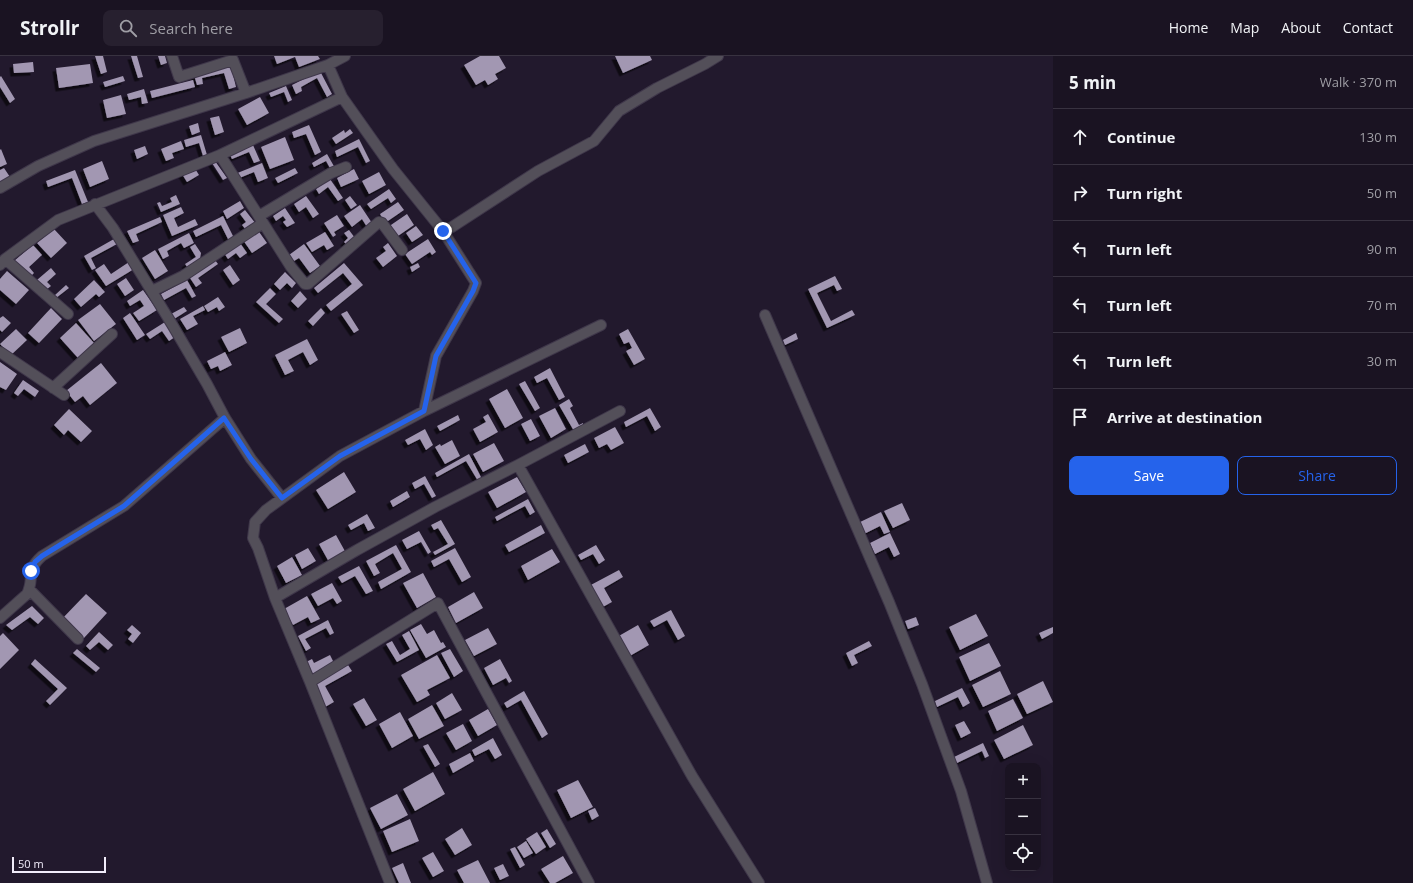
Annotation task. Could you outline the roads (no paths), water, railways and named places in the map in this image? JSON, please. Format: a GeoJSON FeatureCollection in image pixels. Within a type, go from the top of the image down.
{"type":"FeatureCollection","features":[{"type":"Feature","properties":{"kind":"street"},"geometry":{"type":"LineString","coordinates":[[172,56],[179,77],[233,60],[246,93]]}},
{"type":"Feature","properties":{"kind":"street"},"geometry":{"type":"LineString","coordinates":[[0,188],[38,166],[94,142],[328,65],[345,56]]}},
{"type":"Feature","properties":{"kind":"street"},"geometry":{"type":"LineString","coordinates":[[443,231],[452,227],[538,171],[594,141],[619,111],[657,88],[718,56]]}},
{"type":"Feature","properties":{"kind":"street"},"geometry":{"type":"LineString","coordinates":[[328,65],[342,97],[393,169],[443,231],[476,283],[473,291],[436,356],[424,411]]}},
{"type":"Feature","properties":{"kind":"street"},"geometry":{"type":"LineString","coordinates":[[68,314],[3,262],[58,220],[220,155],[342,97]]}},
{"type":"Feature","properties":{"kind":"street"},"geometry":{"type":"LineString","coordinates":[[220,155],[291,267],[305,284],[308,284],[377,223],[382,222],[402,250]]}},
{"type":"Feature","properties":{"kind":"street"},"geometry":{"type":"LineString","coordinates":[[152,292],[183,276],[261,219],[331,173],[346,167]]}},
{"type":"Feature","properties":{"kind":"street"},"geometry":{"type":"LineString","coordinates":[[95,204],[112,228],[152,292],[203,377],[224,418],[251,459],[282,498]]}},
{"type":"Feature","properties":{"kind":"street"},"geometry":{"type":"LineString","coordinates":[[765,315],[889,602],[922,684],[961,791],[987,883]]}},
{"type":"Feature","properties":{"kind":"street"},"geometry":{"type":"LineString","coordinates":[[390,883],[275,598],[258,548],[253,538],[255,522],[266,510],[340,456],[424,411],[601,325]]}},
{"type":"Feature","properties":{"kind":"street"},"geometry":{"type":"LineString","coordinates":[[53,388],[112,334]]}},
{"type":"Feature","properties":{"kind":"street"},"geometry":{"type":"LineString","coordinates":[[0,352],[64,395]]}},
{"type":"Feature","properties":{"kind":"street"},"geometry":{"type":"LineString","coordinates":[[275,598],[435,507],[620,411]]}},
{"type":"Feature","properties":{"kind":"street"},"geometry":{"type":"LineString","coordinates":[[0,618],[27,594],[29,590],[31,571],[35,562],[42,556],[124,506],[224,418]]}},
{"type":"Feature","properties":{"kind":"street"},"geometry":{"type":"LineString","coordinates":[[518,465],[692,776],[759,883]]}},
{"type":"Feature","properties":{"kind":"street"},"geometry":{"type":"LineString","coordinates":[[29,590],[78,638]]}},
{"type":"Feature","properties":{"kind":"street"},"geometry":{"type":"LineString","coordinates":[[310,682],[438,603],[589,883]]}}]}
